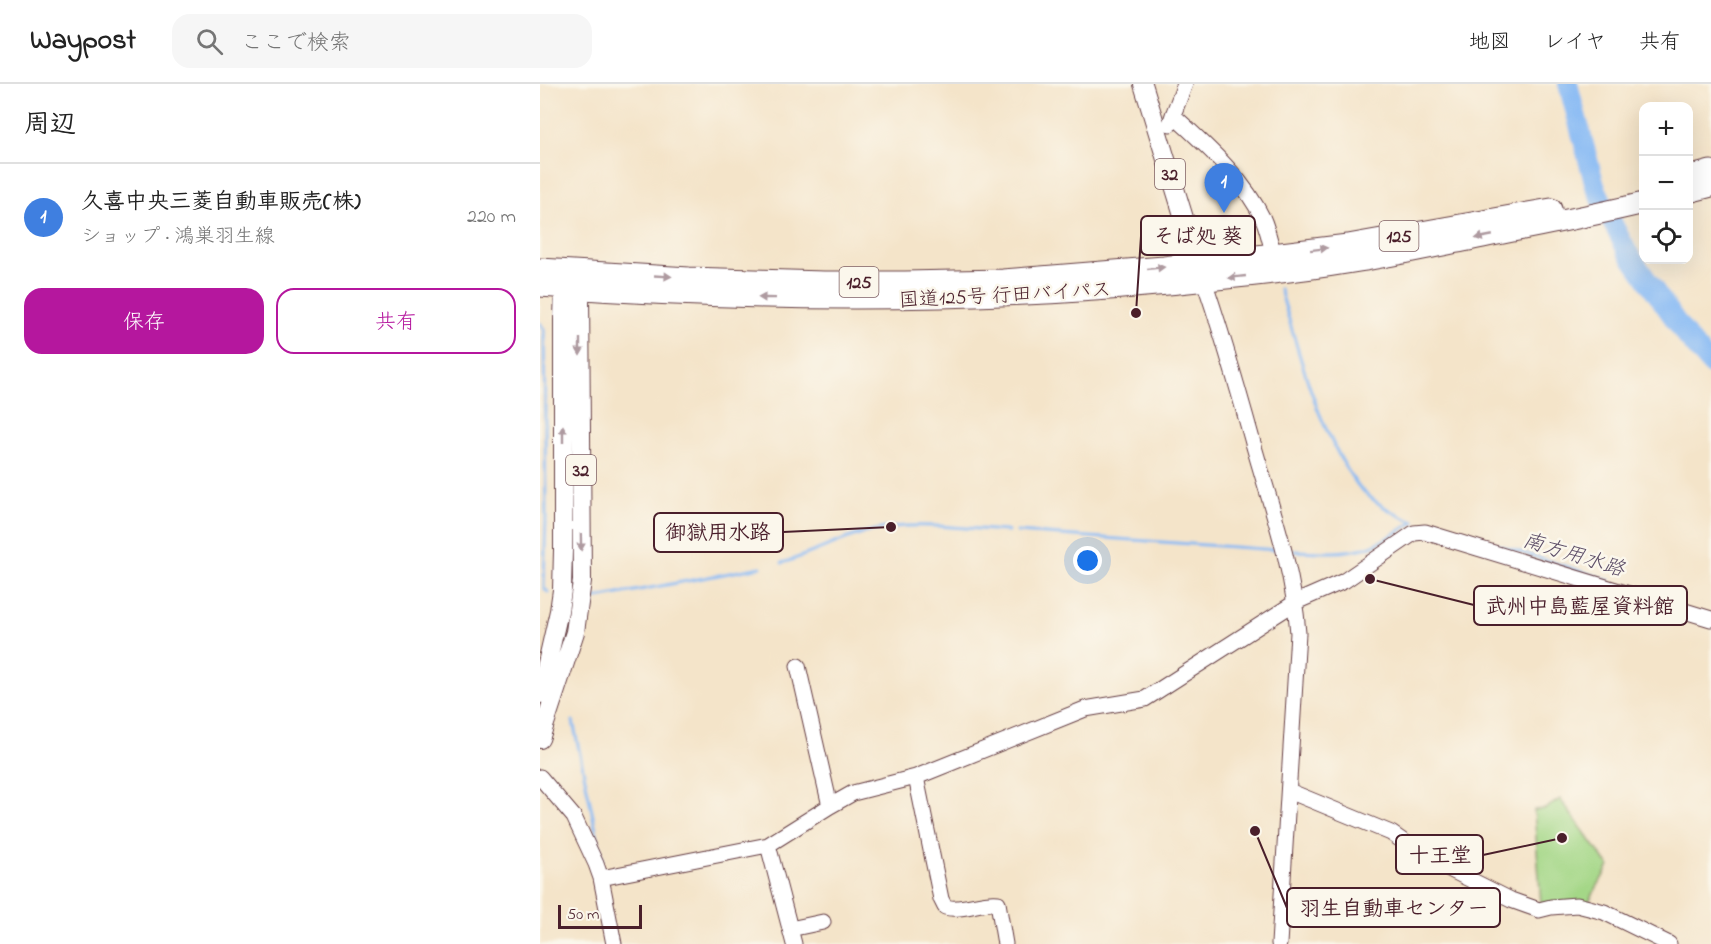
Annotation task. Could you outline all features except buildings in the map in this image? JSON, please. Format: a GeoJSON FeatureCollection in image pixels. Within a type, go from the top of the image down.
{"type":"FeatureCollection","features":[{"type":"Feature","properties":{"kind":"highway"},"geometry":{"type":"LineString","coordinates":[[1693,176],[1711,171]]}},
{"type":"Feature","properties":{"kind":"highway"},"geometry":{"type":"LineString","coordinates":[[1693,191],[1711,186]]}},
{"type":"Feature","properties":{"kind":"highway","name":"国道125号 行田バイパス"},"geometry":{"type":"LineString","coordinates":[[540,286],[572,283],[739,280],[905,282],[1003,280],[1114,272],[1201,272],[1352,262],[1610,204],[1639,190]]}},
{"type":"Feature","properties":{"kind":"highway","name":"国道125号 行田バイパス"},"geometry":{"type":"LineString","coordinates":[[1201,272],[1274,255],[1610,204],[1639,203]]}},
{"type":"Feature","properties":{"kind":"highway","name":"国道125号 行田バイパス"},"geometry":{"type":"LineString","coordinates":[[540,269],[572,283]]}},
{"type":"Feature","properties":{"kind":"main road","name":"32"},"geometry":{"type":"LineString","coordinates":[[1143,84],[1201,272]]}},
{"type":"Feature","properties":{"kind":"main road","name":"32"},"geometry":{"type":"LineString","coordinates":[[540,694],[562,590],[572,283]]}},
{"type":"Feature","properties":{"kind":"main road","name":"32"},"geometry":{"type":"LineString","coordinates":[[540,739],[575,632],[582,580],[572,283]]}},
{"type":"Feature","properties":{"kind":"street"},"geometry":{"type":"LineString","coordinates":[[1185,84],[1172,119],[1217,156],[1242,183],[1263,220],[1274,255]]}},
{"type":"Feature","properties":{"kind":"street"},"geometry":{"type":"LineString","coordinates":[[1201,272],[1237,383],[1284,547],[1296,602],[1298,633],[1279,944]]}},
{"type":"Feature","properties":{"kind":"street"},"geometry":{"type":"LineString","coordinates":[[601,878],[768,845],[853,794],[916,777],[1085,710],[1145,699],[1296,602],[1344,581],[1414,533],[1425,532],[1711,619]]}},
{"type":"Feature","properties":{"kind":"street"},"geometry":{"type":"LineString","coordinates":[[798,666],[830,806]]}},
{"type":"Feature","properties":{"kind":"street"},"geometry":{"type":"LineString","coordinates":[[540,777],[574,817],[601,878],[614,944]]}},
{"type":"Feature","properties":{"kind":"street"},"geometry":{"type":"LineString","coordinates":[[916,777],[941,899],[945,907],[954,909],[988,902],[998,903],[1005,944]]}},
{"type":"Feature","properties":{"kind":"street"},"geometry":{"type":"LineString","coordinates":[[1289,791],[1391,833],[1427,858],[1511,900],[1539,910],[1577,905],[1604,912],[1669,944]]}},
{"type":"Feature","properties":{"kind":"street"},"geometry":{"type":"LineString","coordinates":[[768,845],[795,944]]}},
{"type":"Feature","properties":{"kind":"street"},"geometry":{"type":"LineString","coordinates":[[790,929],[823,922]]}},
{"type":"Feature","properties":{"kind":"green space"},"geometry":{"type":"Polygon","coordinates":[[[1560,799],[1609,866],[1588,903],[1541,904],[1534,810],[1545,809],[1560,799]]]}},
{"type":"Feature","properties":{"kind":"waterway"},"geometry":{"type":"LineString","coordinates":[[1568,84],[1595,186],[1611,220],[1627,251],[1687,337],[1711,365]]}},
{"type":"Feature","properties":{"kind":"waterway","name":"南方用水路"},"geometry":{"type":"LineString","coordinates":[[1280,289],[1313,396],[1330,437],[1347,469],[1354,481],[1372,499],[1414,522]]}},
{"type":"Feature","properties":{"kind":"waterway"},"geometry":{"type":"LineString","coordinates":[[540,323],[544,330],[546,515],[544,588],[548,592]]}},
{"type":"Feature","properties":{"kind":"waterway"},"geometry":{"type":"LineString","coordinates":[[1294,551],[1338,552],[1364,548],[1414,522]]}},
{"type":"Feature","properties":{"kind":"waterway","name":"南方用水路"},"geometry":{"type":"LineString","coordinates":[[1428,524],[1609,580]]}},
{"type":"Feature","properties":{"kind":"waterway"},"geometry":{"type":"LineString","coordinates":[[782,563],[850,537],[893,527],[936,526],[1008,531]]}},
{"type":"Feature","properties":{"kind":"waterway"},"geometry":{"type":"LineString","coordinates":[[1017,532],[1278,550]]}},
{"type":"Feature","properties":{"kind":"waterway"},"geometry":{"type":"LineString","coordinates":[[592,599],[761,567]]}},
{"type":"Feature","properties":{"kind":"waterway"},"geometry":{"type":"LineString","coordinates":[[573,721],[602,860]]}},
{"type":"Feature","properties":{"kind":"place","name":"久喜中央三菱自動車販売(株)"},"geometry":{"type":"Point","coordinates":[1224,213]}},
{"type":"Feature","properties":{"kind":"place","name":"そば処 葵"},"geometry":{"type":"Point","coordinates":[1136,313]}},
{"type":"Feature","properties":{"kind":"place","name":"御獄用水路"},"geometry":{"type":"Point","coordinates":[891,527]}},
{"type":"Feature","properties":{"kind":"place","name":"武州中島藍屋資料館"},"geometry":{"type":"Point","coordinates":[1370,579]}},
{"type":"Feature","properties":{"kind":"place","name":"羽生自動車センター"},"geometry":{"type":"Point","coordinates":[1255,831]}},
{"type":"Feature","properties":{"kind":"place","name":"十王堂"},"geometry":{"type":"Point","coordinates":[1562,838]}}]}
